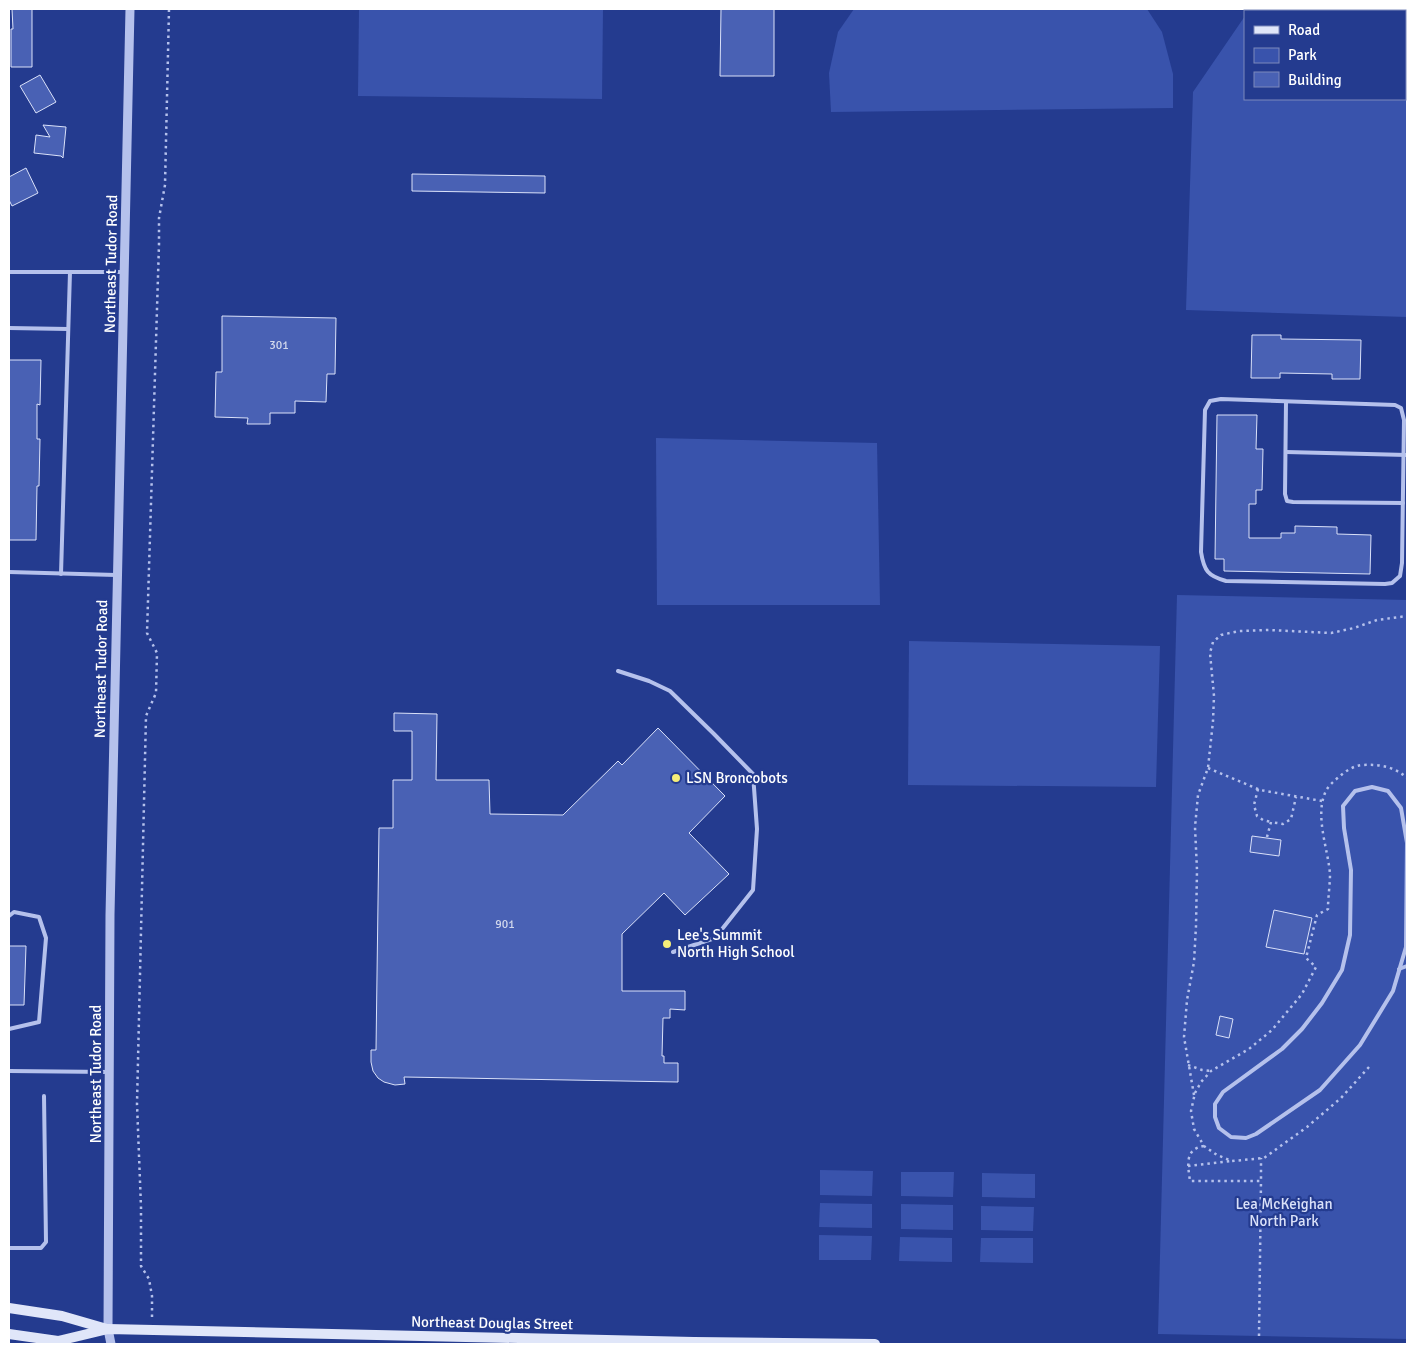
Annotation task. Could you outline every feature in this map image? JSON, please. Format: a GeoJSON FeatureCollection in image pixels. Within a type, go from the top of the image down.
{"type":"FeatureCollection","features":[{"type":"Feature","properties":{"kind":"main road","name":"Northeast Douglas Street"},"geometry":{"type":"LineString","coordinates":[[9,1308],[62,1316],[108,1330]]}},
{"type":"Feature","properties":{"kind":"main road","name":"Northeast Douglas Street"},"geometry":{"type":"LineString","coordinates":[[9,1334],[58,1341],[108,1330],[152,1330],[694,1342],[875,1344]]}},
{"type":"Feature","properties":{"kind":"street","name":"Northeast Tudor Road"},"geometry":{"type":"LineString","coordinates":[[111,1344],[108,1330],[110,915],[130,9]]}},
{"type":"Feature","properties":{"kind":"street","name":"Northeast Tudor Road"},"geometry":{"type":"LineString","coordinates":[[104,1344],[108,1330]]}},
{"type":"Feature","properties":{"kind":"lane"},"geometry":{"type":"LineString","coordinates":[[9,272],[124,272]]}},
{"type":"Feature","properties":{"kind":"lane"},"geometry":{"type":"LineString","coordinates":[[61,574],[70,272]]}},
{"type":"Feature","properties":{"kind":"lane"},"geometry":{"type":"LineString","coordinates":[[9,328],[68,329]]}},
{"type":"Feature","properties":{"kind":"lane"},"geometry":{"type":"LineString","coordinates":[[1210,401],[1286,402],[1395,405],[1401,408],[1404,420],[1405,455],[1403,503],[1405,563],[1400,576],[1392,582],[1385,584],[1226,581],[1215,578],[1208,573],[1203,564],[1202,552],[1205,410],[1210,401]]}},
{"type":"Feature","properties":{"kind":"lane"},"geometry":{"type":"LineString","coordinates":[[1286,402],[1285,494],[1287,501],[1403,503]]}},
{"type":"Feature","properties":{"kind":"lane"},"geometry":{"type":"LineString","coordinates":[[1286,452],[1405,455]]}},
{"type":"Feature","properties":{"kind":"lane"},"geometry":{"type":"LineString","coordinates":[[9,572],[117,575]]}},
{"type":"Feature","properties":{"kind":"lane"},"geometry":{"type":"LineString","coordinates":[[618,671],[649,681],[670,691],[753,774],[757,829],[753,890],[715,938],[673,952]]}},
{"type":"Feature","properties":{"kind":"lane"},"geometry":{"type":"LineString","coordinates":[[1372,787],[1388,791],[1400,808],[1407,843],[1407,947],[1393,991],[1360,1045],[1320,1090],[1256,1134],[1246,1138],[1231,1137],[1219,1128],[1215,1117],[1215,1104],[1223,1092],[1282,1049],[1302,1029],[1322,1003],[1342,970],[1350,935],[1351,870],[1344,828],[1343,806],[1355,791],[1372,787]]}},
{"type":"Feature","properties":{"kind":"lane"},"geometry":{"type":"LineString","coordinates":[[9,916],[14,912],[39,917],[46,938],[39,1022],[9,1029]]}},
{"type":"Feature","properties":{"kind":"lane"},"geometry":{"type":"LineString","coordinates":[[1399,969],[1407,966]]}},
{"type":"Feature","properties":{"kind":"lane"},"geometry":{"type":"LineString","coordinates":[[9,1071],[110,1072]]}},
{"type":"Feature","properties":{"kind":"lane"},"geometry":{"type":"LineString","coordinates":[[9,1248],[40,1248],[46,1242],[44,1096]]}},
{"type":"Feature","properties":{"kind":"path"},"geometry":{"type":"LineString","coordinates":[[152,1330],[152,1296],[149,1279],[141,1266],[142,1207],[137,1104],[146,716],[156,693],[157,653],[147,633],[159,244],[158,218],[165,185],[169,9]]}},
{"type":"Feature","properties":{"kind":"path"},"geometry":{"type":"LineString","coordinates":[[1194,1096],[1184,1037],[1187,1000],[1194,962],[1197,870],[1195,827],[1198,795],[1208,768],[1214,721],[1210,652],[1213,642],[1221,635],[1239,631],[1269,630],[1331,633],[1377,620],[1407,616]]}},
{"type":"Feature","properties":{"kind":"path"},"geometry":{"type":"LineString","coordinates":[[1235,1161],[1217,1156],[1204,1146],[1194,1129],[1191,1111],[1194,1096],[1201,1082],[1210,1071],[1249,1049],[1272,1030],[1302,994],[1316,968],[1306,958],[1317,915],[1328,909],[1330,875],[1321,818],[1322,801],[1325,791],[1341,775],[1360,765],[1383,766],[1394,769],[1407,778]]}},
{"type":"Feature","properties":{"kind":"path"},"geometry":{"type":"LineString","coordinates":[[1208,768],[1258,789],[1322,801]]}},
{"type":"Feature","properties":{"kind":"path"},"geometry":{"type":"LineString","coordinates":[[1258,789],[1254,806],[1257,816],[1271,822],[1283,824],[1291,819],[1296,797]]}},
{"type":"Feature","properties":{"kind":"path"},"geometry":{"type":"LineString","coordinates":[[1268,837],[1271,822]]}},
{"type":"Feature","properties":{"kind":"path"},"geometry":{"type":"LineString","coordinates":[[1188,1065],[1210,1071]]}},
{"type":"Feature","properties":{"kind":"path"},"geometry":{"type":"LineString","coordinates":[[1188,1166],[1261,1158],[1307,1128],[1341,1098],[1368,1067]]}},
{"type":"Feature","properties":{"kind":"path"},"geometry":{"type":"LineString","coordinates":[[1204,1146],[1198,1147],[1191,1153],[1188,1161],[1190,1181],[1261,1181]]}},
{"type":"Feature","properties":{"kind":"path"},"geometry":{"type":"LineString","coordinates":[[1259,1336],[1261,1158]]}},
{"type":"Feature","properties":{"kind":"green space"},"geometry":{"type":"Polygon","coordinates":[[[359,9],[603,9],[602,99],[358,96],[359,9]]]}},
{"type":"Feature","properties":{"kind":"green space"},"geometry":{"type":"Polygon","coordinates":[[[854,9],[1147,9],[1162,32],[1173,74],[1173,108],[831,112],[829,73],[838,32],[854,9]]]}},
{"type":"Feature","properties":{"kind":"green space"},"geometry":{"type":"Polygon","coordinates":[[[1407,9],[1407,317],[1186,310],[1193,92],[1244,17],[1244,100],[1406,100],[1406,10],[1248,10],[1407,9]]]}},
{"type":"Feature","properties":{"kind":"green space"},"geometry":{"type":"Polygon","coordinates":[[[656,438],[877,443],[880,605],[657,605],[656,438]]]}},
{"type":"Feature","properties":{"kind":"green space","name":"Lea McKeighan North Park"},"geometry":{"type":"Polygon","coordinates":[[[1177,595],[1407,600],[1407,1339],[1158,1334],[1177,595]]]}},
{"type":"Feature","properties":{"kind":"green space"},"geometry":{"type":"Polygon","coordinates":[[[909,641],[1160,646],[1156,787],[908,785],[909,641]]]}},
{"type":"Feature","properties":{"kind":"green space"},"geometry":{"type":"Polygon","coordinates":[[[820,1170],[873,1171],[872,1196],[820,1195],[820,1170]]]}},
{"type":"Feature","properties":{"kind":"green space"},"geometry":{"type":"Polygon","coordinates":[[[901,1172],[954,1172],[953,1197],[901,1196],[901,1172]]]}},
{"type":"Feature","properties":{"kind":"green space"},"geometry":{"type":"Polygon","coordinates":[[[982,1173],[1035,1174],[1035,1198],[982,1197],[982,1173]]]}},
{"type":"Feature","properties":{"kind":"green space"},"geometry":{"type":"Polygon","coordinates":[[[820,1203],[872,1204],[872,1228],[819,1227],[820,1203]]]}},
{"type":"Feature","properties":{"kind":"green space"},"geometry":{"type":"Polygon","coordinates":[[[901,1204],[953,1205],[953,1230],[901,1229],[901,1204]]]}},
{"type":"Feature","properties":{"kind":"green space"},"geometry":{"type":"Polygon","coordinates":[[[981,1206],[1034,1207],[1033,1231],[981,1230],[981,1206]]]}},
{"type":"Feature","properties":{"kind":"green space"},"geometry":{"type":"Polygon","coordinates":[[[819,1235],[872,1236],[871,1260],[819,1260],[819,1235]]]}},
{"type":"Feature","properties":{"kind":"green space"},"geometry":{"type":"Polygon","coordinates":[[[900,1237],[952,1238],[952,1262],[899,1261],[900,1237]]]}},
{"type":"Feature","properties":{"kind":"green space"},"geometry":{"type":"Polygon","coordinates":[[[981,1238],[1033,1238],[1033,1263],[980,1262],[981,1238]]]}},
{"type":"Feature","properties":{"kind":"building"},"geometry":{"type":"Polygon","coordinates":[[[12,9],[32,9],[32,67],[11,67],[12,9]]]}},
{"type":"Feature","properties":{"kind":"building"},"geometry":{"type":"Polygon","coordinates":[[[721,9],[774,9],[774,76],[720,76],[721,9]]]}},
{"type":"Feature","properties":{"kind":"building"},"geometry":{"type":"Polygon","coordinates":[[[40,75],[56,102],[36,113],[20,86],[40,75]]]}},
{"type":"Feature","properties":{"kind":"building"},"geometry":{"type":"Polygon","coordinates":[[[43,125],[66,127],[63,158],[61,156],[34,153],[36,135],[50,137],[43,125]]]}},
{"type":"Feature","properties":{"kind":"building"},"geometry":{"type":"Polygon","coordinates":[[[26,168],[38,193],[12,206],[9,200],[9,177],[26,168]]]}},
{"type":"Feature","properties":{"kind":"building"},"geometry":{"type":"Polygon","coordinates":[[[412,174],[545,176],[545,193],[412,191],[412,174]]]}},
{"type":"Feature","properties":{"kind":"building"},"geometry":{"type":"Polygon","coordinates":[[[222,316],[336,318],[335,374],[327,374],[326,402],[295,401],[295,413],[270,413],[270,424],[247,424],[248,418],[215,417],[216,372],[222,372],[222,316]]]}},
{"type":"Feature","properties":{"kind":"building"},"geometry":{"type":"Polygon","coordinates":[[[1252,335],[1281,335],[1281,339],[1361,340],[1360,379],[1332,379],[1332,374],[1280,373],[1280,378],[1251,378],[1252,335]]]}},
{"type":"Feature","properties":{"kind":"building"},"geometry":{"type":"Polygon","coordinates":[[[9,360],[41,360],[40,405],[37,404],[37,439],[40,439],[36,540],[9,540],[9,360]]]}},
{"type":"Feature","properties":{"kind":"building"},"geometry":{"type":"Polygon","coordinates":[[[1217,415],[1257,415],[1256,449],[1263,449],[1262,490],[1256,490],[1256,504],[1249,504],[1249,538],[1281,538],[1281,533],[1295,533],[1295,526],[1337,527],[1337,534],[1371,535],[1370,574],[1224,571],[1224,559],[1215,559],[1217,415]]]}},
{"type":"Feature","properties":{"kind":"building","name":"Lee's Summit North High School"},"geometry":{"type":"Polygon","coordinates":[[[394,713],[437,714],[436,780],[489,780],[490,814],[563,815],[618,761],[622,765],[658,728],[725,796],[689,833],[729,874],[685,915],[664,893],[622,934],[622,991],[685,991],[685,1010],[670,1009],[670,1018],[663,1018],[662,1056],[664,1056],[664,1063],[678,1063],[678,1082],[404,1077],[405,1084],[395,1085],[378,1078],[373,1071],[371,1050],[376,1050],[379,828],[393,828],[393,780],[412,780],[412,731],[394,731],[394,713]]]}},
{"type":"Feature","properties":{"kind":"building"},"geometry":{"type":"Polygon","coordinates":[[[1252,836],[1281,840],[1279,856],[1250,852],[1252,836]]]}},
{"type":"Feature","properties":{"kind":"building"},"geometry":{"type":"Polygon","coordinates":[[[1274,910],[1312,918],[1304,954],[1266,947],[1274,910]]]}},
{"type":"Feature","properties":{"kind":"building"},"geometry":{"type":"Polygon","coordinates":[[[9,946],[26,946],[24,1005],[9,1005],[9,946]]]}},
{"type":"Feature","properties":{"kind":"building"},"geometry":{"type":"Polygon","coordinates":[[[1220,1016],[1233,1019],[1229,1038],[1216,1035],[1220,1016]]]}},
{"type":"Feature","properties":{"kind":"place","name":"LSN Broncobots"},"geometry":{"type":"Point","coordinates":[676,778]}},
{"type":"Feature","properties":{"kind":"place","name":"Lee's Summit North High School"},"geometry":{"type":"Point","coordinates":[667,944]}}]}
